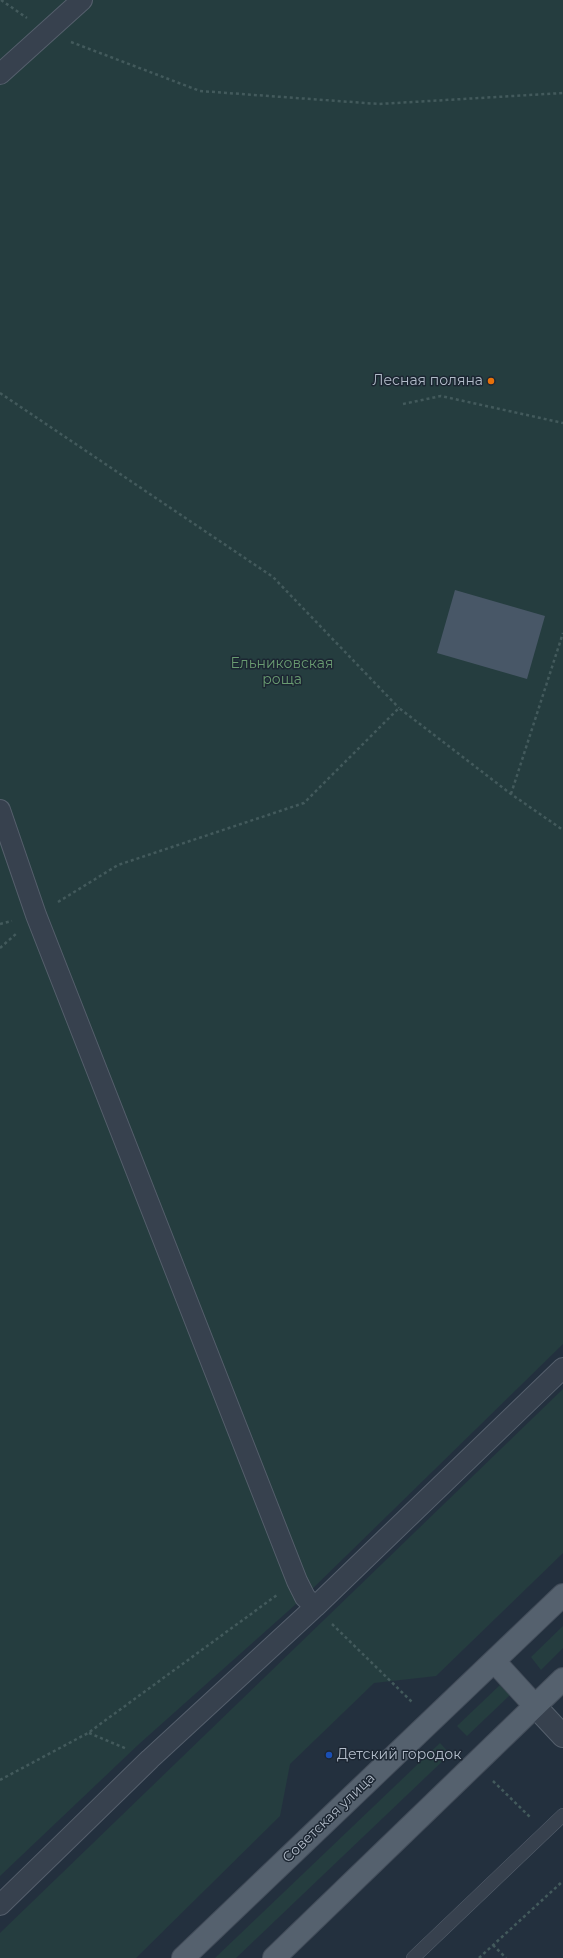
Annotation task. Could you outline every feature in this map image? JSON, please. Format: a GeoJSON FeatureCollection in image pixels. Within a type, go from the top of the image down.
{"type":"FeatureCollection","features":[{"type":"Feature","properties":{"kind":"main road","name":"Советская улица"},"geometry":{"type":"LineString","coordinates":[[183,1958],[563,1595]]}},
{"type":"Feature","properties":{"kind":"main road"},"geometry":{"type":"LineString","coordinates":[[494,1661],[535,1706]]}},
{"type":"Feature","properties":{"kind":"main road"},"geometry":{"type":"LineString","coordinates":[[274,1958],[563,1679]]}},
{"type":"Feature","properties":{"kind":"street"},"geometry":{"type":"LineString","coordinates":[[0,74],[82,0]]}},
{"type":"Feature","properties":{"kind":"street"},"geometry":{"type":"LineString","coordinates":[[0,810],[36,915],[297,1581],[305,1596],[315,1607]]}},
{"type":"Feature","properties":{"kind":"street"},"geometry":{"type":"LineString","coordinates":[[0,1905],[150,1759],[315,1607],[563,1368]]}},
{"type":"Feature","properties":{"kind":"street"},"geometry":{"type":"LineString","coordinates":[[535,1706],[563,1736]]}},
{"type":"Feature","properties":{"kind":"lane"},"geometry":{"type":"LineString","coordinates":[[413,1958],[563,1816]]}},
{"type":"Feature","properties":{"kind":"path"},"geometry":{"type":"LineString","coordinates":[[0,0],[46,32],[200,91],[379,104],[563,93]]}},
{"type":"Feature","properties":{"kind":"path"},"geometry":{"type":"LineString","coordinates":[[0,393],[273,577],[399,708],[511,794],[563,830]]}},
{"type":"Feature","properties":{"kind":"path"},"geometry":{"type":"LineString","coordinates":[[403,404],[441,396],[563,423]]}},
{"type":"Feature","properties":{"kind":"path"},"geometry":{"type":"LineString","coordinates":[[511,794],[563,633]]}},
{"type":"Feature","properties":{"kind":"path"},"geometry":{"type":"LineString","coordinates":[[36,915],[118,865],[304,803],[399,708]]}},
{"type":"Feature","properties":{"kind":"path"},"geometry":{"type":"LineString","coordinates":[[0,1780],[88,1733],[297,1581]]}},
{"type":"Feature","properties":{"kind":"path"},"geometry":{"type":"LineString","coordinates":[[315,1607],[414,1703]]}},
{"type":"Feature","properties":{"kind":"path"},"geometry":{"type":"LineString","coordinates":[[88,1733],[150,1759]]}},
{"type":"Feature","properties":{"kind":"path"},"geometry":{"type":"LineString","coordinates":[[490,1777],[545,1832]]}},
{"type":"Feature","properties":{"kind":"path"},"geometry":{"type":"LineString","coordinates":[[479,1958],[563,1881]]}},
{"type":"Feature","properties":{"kind":"path"},"geometry":{"type":"LineString","coordinates":[[493,1945],[506,1958]]}},
{"type":"Feature","properties":{"kind":"green space","name":"Ельниковская роща"},"geometry":{"type":"Polygon","coordinates":[[[0,0],[563,0],[563,1344],[305,1596],[139,1744],[0,1876],[0,0]]]}},
{"type":"Feature","properties":{"kind":"green space"},"geometry":{"type":"Polygon","coordinates":[[[563,1389],[563,1553],[436,1676],[374,1683],[290,1764],[280,1816],[136,1958],[0,1958],[0,1933],[563,1389]]]}},
{"type":"Feature","properties":{"kind":"green space"},"geometry":{"type":"Polygon","coordinates":[[[563,1626],[563,1648],[541,1670],[531,1657],[563,1626]]]}},
{"type":"Feature","properties":{"kind":"green space"},"geometry":{"type":"Polygon","coordinates":[[[500,1685],[510,1695],[467,1736],[457,1726],[500,1685]]]}},
{"type":"Feature","properties":{"kind":"green space"},"geometry":{"type":"Polygon","coordinates":[[[440,1743],[450,1754],[236,1958],[215,1958],[440,1743]]]}},
{"type":"Feature","properties":{"kind":"building"},"geometry":{"type":"Polygon","coordinates":[[[455,590],[545,616],[527,679],[437,653],[455,590]]]}},
{"type":"Feature","properties":{"kind":"place","name":"Лесная поляна"},"geometry":{"type":"Point","coordinates":[491,381]}},
{"type":"Feature","properties":{"kind":"place","name":"Детский городок"},"geometry":{"type":"Point","coordinates":[329,1755]}}]}
